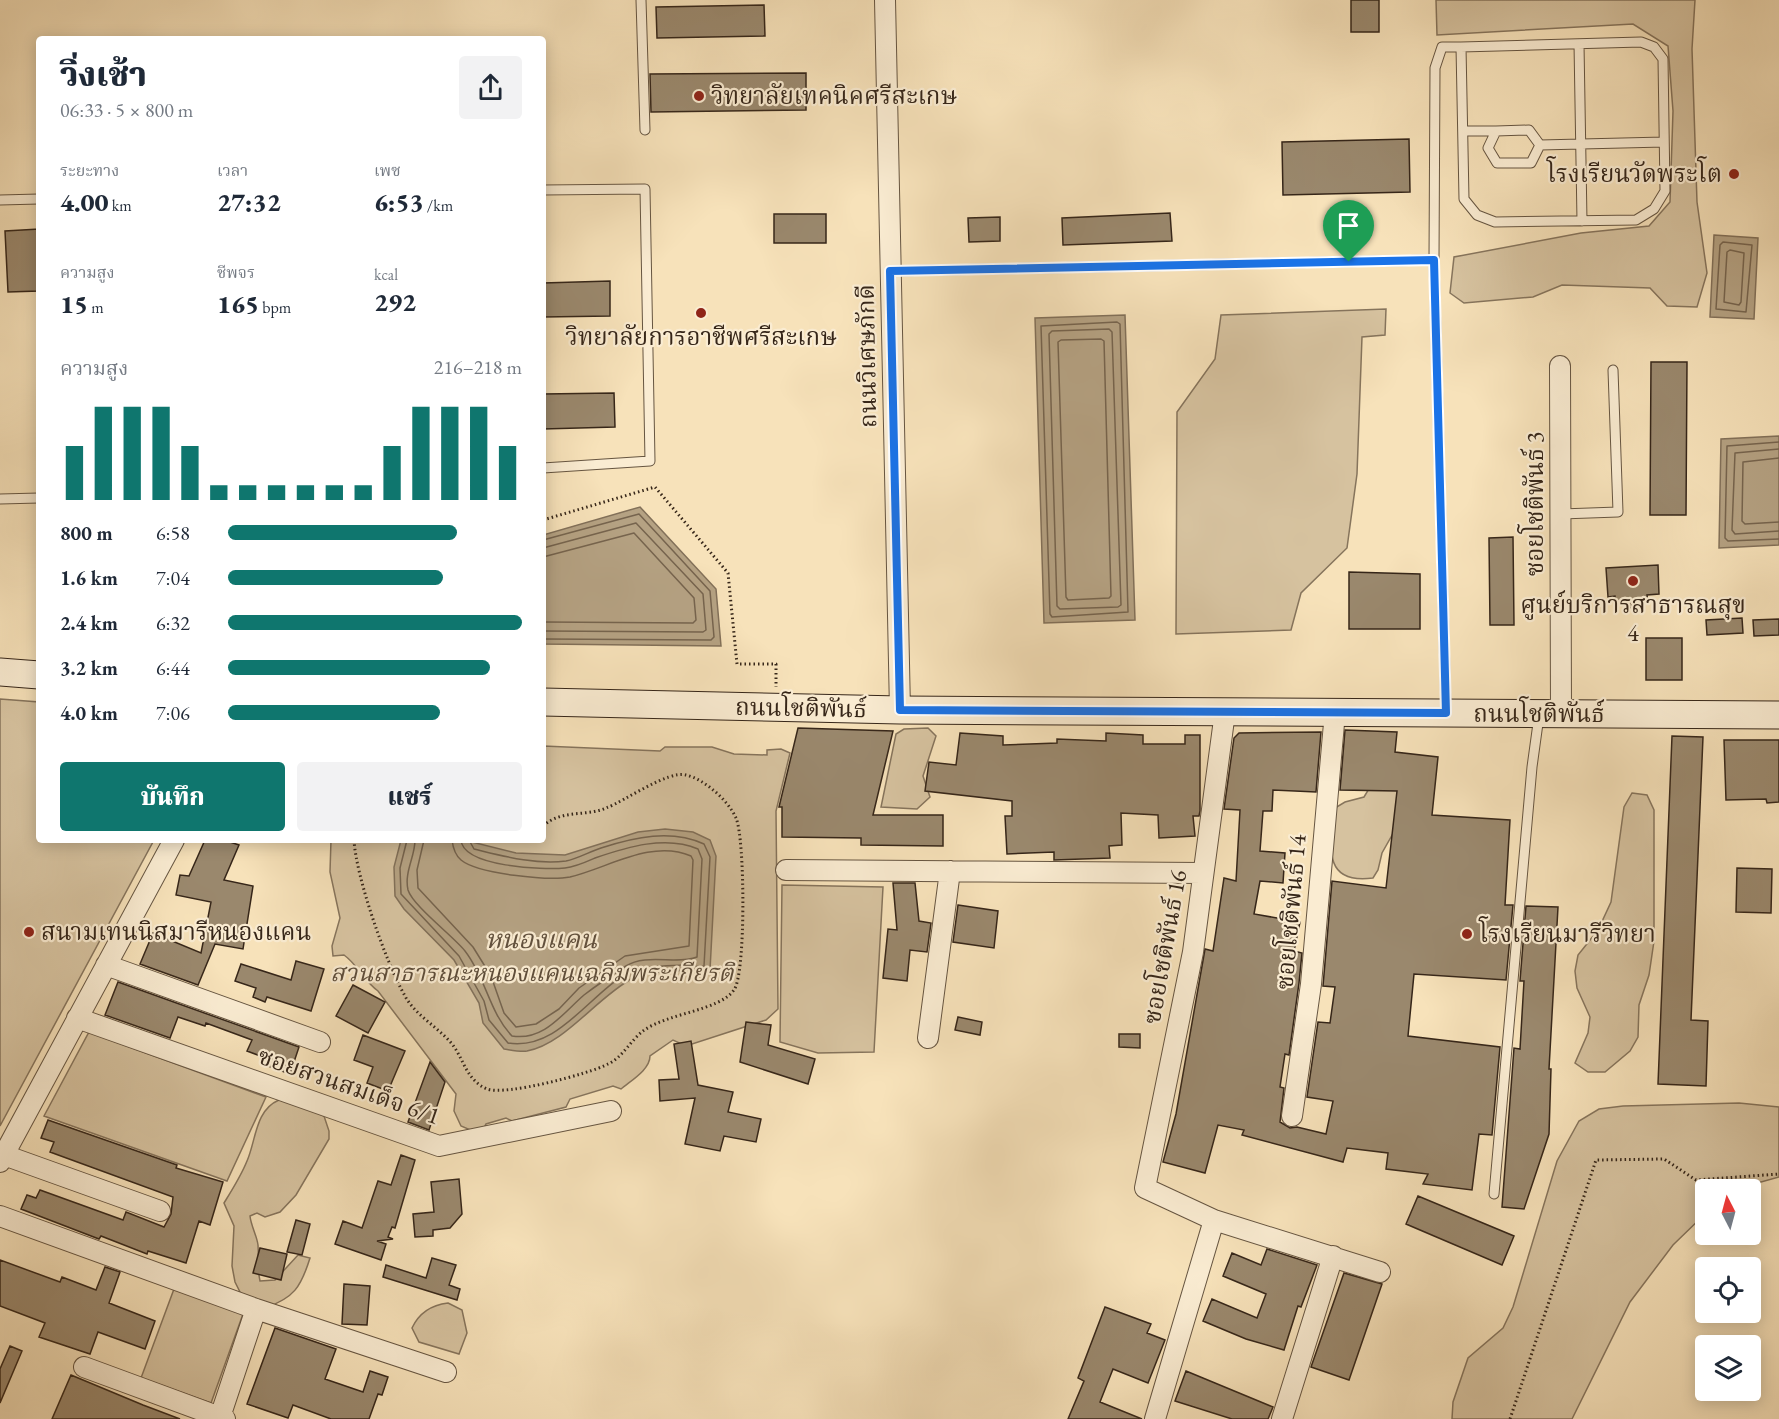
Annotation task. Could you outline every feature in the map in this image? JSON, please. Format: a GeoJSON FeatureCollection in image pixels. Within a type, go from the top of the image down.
{"type":"FeatureCollection","features":[{"type":"Feature","properties":{"kind":"street","name":"ถนนวิเศษภักดี"},"geometry":{"type":"LineString","coordinates":[[885,0],[900,710]]}},
{"type":"Feature","properties":{"kind":"street","name":"ซอยโชติพันธ์ 3"},"geometry":{"type":"LineString","coordinates":[[1550,714],[1561,514],[1560,366]]}},
{"type":"Feature","properties":{"kind":"street"},"geometry":{"type":"LineString","coordinates":[[0,672],[36,675]]}},
{"type":"Feature","properties":{"kind":"street","name":"ถนนโชติพันธ์"},"geometry":{"type":"LineString","coordinates":[[546,702],[900,710],[1779,715]]}},
{"type":"Feature","properties":{"kind":"street","name":"ซอยโชติพันธ์ 16"},"geometry":{"type":"LineString","coordinates":[[1214,1220],[1145,1188],[1192,952],[1225,712]]}},
{"type":"Feature","properties":{"kind":"street","name":"ซอยโชติพันธ์ 14"},"geometry":{"type":"LineString","coordinates":[[1292,1116],[1311,984],[1335,712]]}},
{"type":"Feature","properties":{"kind":"street"},"geometry":{"type":"LineString","coordinates":[[160,1211],[2,1158],[172,843]]}},
{"type":"Feature","properties":{"kind":"street"},"geometry":{"type":"LineString","coordinates":[[786,870],[1203,873]]}},
{"type":"Feature","properties":{"kind":"street"},"geometry":{"type":"LineString","coordinates":[[928,1038],[950,872]]}},
{"type":"Feature","properties":{"kind":"street"},"geometry":{"type":"LineString","coordinates":[[106,965],[320,1042]]}},
{"type":"Feature","properties":{"kind":"street","name":"ซอยสวนสมเด็จ 6/1"},"geometry":{"type":"LineString","coordinates":[[77,1018],[439,1146],[611,1111]]}},
{"type":"Feature","properties":{"kind":"street"},"geometry":{"type":"LineString","coordinates":[[0,1216],[256,1309],[446,1372]]}},
{"type":"Feature","properties":{"kind":"street"},"geometry":{"type":"LineString","coordinates":[[1155,1419],[1214,1220],[1380,1272]]}},
{"type":"Feature","properties":{"kind":"street"},"geometry":{"type":"LineString","coordinates":[[1282,1419],[1333,1256]]}},
{"type":"Feature","properties":{"kind":"street"},"geometry":{"type":"LineString","coordinates":[[84,1367],[223,1418],[256,1309]]}},
{"type":"Feature","properties":{"kind":"lane"},"geometry":{"type":"LineString","coordinates":[[641,0],[645,130]]}},
{"type":"Feature","properties":{"kind":"lane"},"geometry":{"type":"LineString","coordinates":[[1446,713],[1434,260],[1435,68],[1442,47],[1641,42],[1653,47],[1663,58],[1665,191],[1654,209],[1636,220],[1495,222],[1477,215],[1464,199],[1461,47]]}},
{"type":"Feature","properties":{"kind":"lane"},"geometry":{"type":"LineString","coordinates":[[1579,44],[1582,221]]}},
{"type":"Feature","properties":{"kind":"lane"},"geometry":{"type":"LineString","coordinates":[[1496,130],[1488,148],[1497,163],[1531,163],[1540,145]]}},
{"type":"Feature","properties":{"kind":"lane"},"geometry":{"type":"LineString","coordinates":[[1463,131],[1529,130],[1540,145]]}},
{"type":"Feature","properties":{"kind":"lane"},"geometry":{"type":"LineString","coordinates":[[1540,145],[1664,142]]}},
{"type":"Feature","properties":{"kind":"lane"},"geometry":{"type":"LineString","coordinates":[[546,190],[645,189],[650,460],[546,468]]}},
{"type":"Feature","properties":{"kind":"lane"},"geometry":{"type":"LineString","coordinates":[[0,200],[36,199]]}},
{"type":"Feature","properties":{"kind":"lane"},"geometry":{"type":"LineString","coordinates":[[890,271],[1434,260]]}},
{"type":"Feature","properties":{"kind":"lane"},"geometry":{"type":"LineString","coordinates":[[1561,514],[1618,512],[1613,370]]}},
{"type":"Feature","properties":{"kind":"lane"},"geometry":{"type":"LineString","coordinates":[[0,499],[36,498]]}},
{"type":"Feature","properties":{"kind":"lane"},"geometry":{"type":"LineString","coordinates":[[1494,1194],[1532,767],[1550,714]]}},
{"type":"Feature","properties":{"kind":"path"},"geometry":{"type":"LineString","coordinates":[[546,519],[655,487],[728,573],[737,664],[776,664],[777,707]]}},
{"type":"Feature","properties":{"kind":"path"},"geometry":{"type":"LineString","coordinates":[[354,843],[355,859],[382,940],[405,997],[454,1047],[465,1071],[487,1089],[515,1091],[610,1064],[644,1030],[687,1011],[722,1002],[736,988],[741,956],[742,849],[736,817],[715,793],[698,779],[682,774],[674,776],[604,810],[552,818],[546,823]]}},
{"type":"Feature","properties":{"kind":"path"},"geometry":{"type":"LineString","coordinates":[[1510,1419],[1596,1160],[1664,1159],[1696,1180],[1779,1174]]}},
{"type":"Feature","properties":{"kind":"green space"},"geometry":{"type":"Polygon","coordinates":[[[1436,0],[1695,0],[1692,49],[1697,202],[1707,273],[1697,307],[1667,306],[1650,288],[1562,285],[1533,297],[1464,303],[1450,293],[1454,257],[1581,233],[1649,226],[1670,202],[1673,111],[1668,46],[1633,24],[1437,35],[1436,0]]]}},
{"type":"Feature","properties":{"kind":"green space"},"geometry":{"type":"Polygon","coordinates":[[[1386,309],[1385,335],[1362,337],[1357,474],[1347,548],[1301,593],[1291,630],[1176,634],[1177,412],[1215,359],[1221,315],[1386,309]]]}},
{"type":"Feature","properties":{"kind":"green space"},"geometry":{"type":"Polygon","coordinates":[[[0,699],[36,702],[36,843],[152,843],[0,1126],[0,699]]]}},
{"type":"Feature","properties":{"kind":"green space"},"geometry":{"type":"Polygon","coordinates":[[[928,728],[936,736],[923,776],[930,797],[917,809],[881,807],[896,734],[904,729],[928,728]]]}},
{"type":"Feature","properties":{"kind":"green space","name":"สวนสาธารณะหนองแคนเฉลิมพระเกียรติ"},"geometry":{"type":"Polygon","coordinates":[[[546,746],[660,751],[665,747],[712,747],[734,754],[767,755],[767,750],[781,749],[790,753],[776,811],[778,1009],[766,1020],[686,1046],[673,1040],[650,1056],[647,1066],[621,1089],[613,1086],[570,1099],[566,1107],[512,1121],[506,1118],[486,1124],[483,1130],[475,1132],[461,1126],[454,1111],[456,1094],[378,991],[344,955],[333,956],[332,946],[340,918],[330,872],[331,843],[546,843],[546,746]]]}},
{"type":"Feature","properties":{"kind":"green space"},"geometry":{"type":"Polygon","coordinates":[[[1376,777],[1400,783],[1400,821],[1382,853],[1378,870],[1373,878],[1344,875],[1337,868],[1331,847],[1335,808],[1345,802],[1364,797],[1376,777]]]}},
{"type":"Feature","properties":{"kind":"green space"},"geometry":{"type":"Polygon","coordinates":[[[1632,793],[1647,795],[1654,810],[1654,941],[1649,975],[1639,1005],[1638,1037],[1630,1051],[1605,1072],[1588,1072],[1575,1063],[1588,1033],[1590,1017],[1577,988],[1575,971],[1578,955],[1598,930],[1611,902],[1624,807],[1632,793]]]}},
{"type":"Feature","properties":{"kind":"green space"},"geometry":{"type":"Polygon","coordinates":[[[782,885],[883,887],[874,1052],[818,1053],[780,1042],[782,885]]]}},
{"type":"Feature","properties":{"kind":"green space"},"geometry":{"type":"Polygon","coordinates":[[[89,1032],[266,1097],[227,1181],[44,1116],[89,1032]]]}},
{"type":"Feature","properties":{"kind":"green space"},"geometry":{"type":"Polygon","coordinates":[[[279,1100],[295,1102],[324,1116],[329,1139],[296,1195],[280,1212],[265,1217],[257,1213],[250,1216],[258,1245],[260,1281],[275,1280],[298,1255],[310,1258],[295,1290],[283,1300],[265,1308],[242,1296],[235,1282],[232,1266],[234,1226],[224,1203],[245,1167],[261,1118],[271,1105],[279,1100]]]}},
{"type":"Feature","properties":{"kind":"green space"},"geometry":{"type":"Polygon","coordinates":[[[1739,1103],[1779,1107],[1779,1177],[1761,1182],[1761,1179],[1695,1179],[1695,1224],[1673,1245],[1630,1302],[1572,1419],[1452,1419],[1453,1402],[1468,1358],[1503,1328],[1513,1307],[1557,1161],[1579,1121],[1599,1109],[1623,1106],[1739,1103]]]}},
{"type":"Feature","properties":{"kind":"green space"},"geometry":{"type":"Polygon","coordinates":[[[174,1289],[243,1314],[211,1403],[141,1378],[174,1289]]]}},
{"type":"Feature","properties":{"kind":"green space"},"geometry":{"type":"Polygon","coordinates":[[[448,1303],[462,1310],[467,1333],[459,1354],[419,1342],[412,1328],[426,1311],[448,1303]]]}},
{"type":"Feature","properties":{"kind":"water"},"geometry":{"type":"Polygon","coordinates":[[[1714,235],[1758,238],[1754,319],[1710,317],[1714,235]]]}},
{"type":"Feature","properties":{"kind":"water"},"geometry":{"type":"Polygon","coordinates":[[[1125,315],[1135,620],[1044,623],[1035,318],[1125,315]]]}},
{"type":"Feature","properties":{"kind":"water"},"geometry":{"type":"Polygon","coordinates":[[[1779,436],[1779,545],[1719,548],[1721,439],[1779,436]]]}},
{"type":"Feature","properties":{"kind":"water"},"geometry":{"type":"Polygon","coordinates":[[[640,507],[716,589],[721,646],[546,644],[546,534],[640,507]]]}},
{"type":"Feature","properties":{"kind":"water","name":"หนองแคน"},"geometry":{"type":"Polygon","coordinates":[[[665,829],[693,832],[710,840],[716,856],[710,970],[702,973],[660,972],[633,978],[607,996],[568,1030],[541,1047],[527,1051],[504,1049],[483,1023],[479,1003],[454,960],[404,909],[395,896],[394,867],[400,843],[476,843],[516,853],[565,855],[638,832],[665,829]]]}},
{"type":"Feature","properties":{"kind":"building"},"geometry":{"type":"Polygon","coordinates":[[[1351,0],[1379,0],[1379,32],[1351,32],[1351,0]]]}},
{"type":"Feature","properties":{"kind":"building"},"geometry":{"type":"Polygon","coordinates":[[[764,5],[765,36],[657,38],[656,7],[764,5]]]}},
{"type":"Feature","properties":{"kind":"building"},"geometry":{"type":"Polygon","coordinates":[[[806,73],[806,110],[651,112],[650,74],[806,73]]]}},
{"type":"Feature","properties":{"kind":"building"},"geometry":{"type":"Polygon","coordinates":[[[1409,139],[1410,192],[1283,195],[1282,142],[1409,139]]]}},
{"type":"Feature","properties":{"kind":"building"},"geometry":{"type":"Polygon","coordinates":[[[1170,213],[1172,241],[1063,245],[1062,218],[1170,213]]]}},
{"type":"Feature","properties":{"kind":"building"},"geometry":{"type":"Polygon","coordinates":[[[774,214],[826,214],[826,243],[774,243],[774,214]]]}},
{"type":"Feature","properties":{"kind":"building"},"geometry":{"type":"Polygon","coordinates":[[[1000,217],[1000,241],[969,242],[968,218],[1000,217]]]}},
{"type":"Feature","properties":{"kind":"building"},"geometry":{"type":"Polygon","coordinates":[[[36,229],[36,291],[8,292],[5,231],[36,229]]]}},
{"type":"Feature","properties":{"kind":"building"},"geometry":{"type":"Polygon","coordinates":[[[610,281],[610,316],[546,317],[546,283],[610,281]]]}},
{"type":"Feature","properties":{"kind":"building"},"geometry":{"type":"Polygon","coordinates":[[[1651,362],[1687,362],[1686,515],[1650,515],[1651,362]]]}},
{"type":"Feature","properties":{"kind":"building"},"geometry":{"type":"Polygon","coordinates":[[[614,393],[615,427],[546,429],[546,394],[614,393]]]}},
{"type":"Feature","properties":{"kind":"building"},"geometry":{"type":"Polygon","coordinates":[[[1513,537],[1514,625],[1490,625],[1489,538],[1513,537]]]}},
{"type":"Feature","properties":{"kind":"building","name":"ศูนย์บริการสาธารณสุข 4"},"geometry":{"type":"Polygon","coordinates":[[[1658,565],[1659,594],[1647,595],[1648,602],[1639,602],[1640,607],[1626,608],[1626,603],[1616,603],[1615,596],[1608,597],[1606,568],[1658,565]]]}},
{"type":"Feature","properties":{"kind":"building"},"geometry":{"type":"Polygon","coordinates":[[[1349,572],[1420,574],[1420,629],[1349,629],[1349,572]]]}},
{"type":"Feature","properties":{"kind":"building"},"geometry":{"type":"Polygon","coordinates":[[[1742,618],[1743,633],[1707,635],[1706,620],[1742,618]]]}},
{"type":"Feature","properties":{"kind":"building"},"geometry":{"type":"Polygon","coordinates":[[[1779,619],[1779,635],[1754,636],[1753,620],[1779,619]]]}},
{"type":"Feature","properties":{"kind":"building"},"geometry":{"type":"Polygon","coordinates":[[[1646,638],[1682,638],[1682,680],[1646,680],[1646,638]]]}},
{"type":"Feature","properties":{"kind":"building"},"geometry":{"type":"Polygon","coordinates":[[[798,728],[893,731],[873,815],[943,815],[943,846],[861,845],[861,838],[782,837],[782,807],[779,807],[798,728]]]}},
{"type":"Feature","properties":{"kind":"building"},"geometry":{"type":"Polygon","coordinates":[[[1345,730],[1397,732],[1395,752],[1438,757],[1432,815],[1510,820],[1505,905],[1513,905],[1506,980],[1414,974],[1408,1036],[1500,1047],[1492,1135],[1479,1134],[1472,1190],[1423,1184],[1428,1174],[1386,1169],[1388,1153],[1347,1148],[1343,1162],[1242,1135],[1244,1130],[1218,1125],[1205,1173],[1163,1162],[1176,1114],[1205,949],[1213,951],[1224,878],[1236,881],[1240,810],[1224,809],[1234,738],[1239,733],[1321,732],[1316,792],[1273,790],[1272,811],[1263,811],[1260,851],[1285,853],[1283,883],[1260,881],[1254,914],[1300,922],[1294,951],[1302,953],[1299,983],[1289,1055],[1285,1054],[1280,1087],[1284,1088],[1280,1122],[1290,1128],[1297,1127],[1326,1134],[1333,1101],[1307,1097],[1318,1022],[1330,1023],[1335,987],[1323,986],[1332,881],[1386,888],[1397,791],[1340,790],[1345,730]]]}},
{"type":"Feature","properties":{"kind":"building"},"geometry":{"type":"Polygon","coordinates":[[[960,733],[1003,736],[1003,745],[1057,743],[1057,739],[1106,741],[1106,733],[1143,735],[1143,744],[1185,744],[1185,735],[1200,735],[1200,811],[1199,816],[1193,816],[1195,836],[1159,838],[1158,815],[1121,813],[1122,845],[1109,846],[1110,858],[1054,860],[1054,852],[1007,854],[1005,816],[1012,816],[1012,801],[925,791],[929,762],[956,765],[960,733]]]}},
{"type":"Feature","properties":{"kind":"building"},"geometry":{"type":"Polygon","coordinates":[[[1672,736],[1703,737],[1691,1020],[1708,1021],[1706,1086],[1658,1084],[1672,736]]]}},
{"type":"Feature","properties":{"kind":"building"},"geometry":{"type":"Polygon","coordinates":[[[1724,740],[1779,740],[1779,802],[1767,803],[1766,799],[1726,800],[1724,740]]]}},
{"type":"Feature","properties":{"kind":"building"},"geometry":{"type":"Polygon","coordinates":[[[204,843],[233,843],[239,845],[224,880],[253,886],[243,949],[215,944],[198,985],[140,964],[153,933],[201,953],[211,902],[176,895],[180,875],[189,876],[204,843]]]}},
{"type":"Feature","properties":{"kind":"building"},"geometry":{"type":"Polygon","coordinates":[[[1737,868],[1772,869],[1771,913],[1736,912],[1737,868]]]}},
{"type":"Feature","properties":{"kind":"building"},"geometry":{"type":"Polygon","coordinates":[[[893,883],[915,883],[919,921],[931,923],[927,952],[910,950],[907,981],[883,978],[888,929],[897,930],[893,883]]]}},
{"type":"Feature","properties":{"kind":"building"},"geometry":{"type":"Polygon","coordinates":[[[958,905],[998,911],[994,948],[953,942],[958,905]]]}},
{"type":"Feature","properties":{"kind":"building"},"geometry":{"type":"Polygon","coordinates":[[[1526,906],[1558,907],[1549,1069],[1551,1069],[1549,1134],[1524,1209],[1502,1207],[1514,1048],[1520,1049],[1524,981],[1520,981],[1526,906]]]}},
{"type":"Feature","properties":{"kind":"building"},"geometry":{"type":"Polygon","coordinates":[[[296,961],[324,969],[311,1011],[267,997],[265,1002],[253,997],[256,988],[235,981],[241,964],[291,980],[296,961]]]}},
{"type":"Feature","properties":{"kind":"building"},"geometry":{"type":"Polygon","coordinates":[[[118,982],[299,1047],[290,1074],[260,1063],[263,1057],[247,1051],[252,1040],[206,1023],[205,1026],[178,1017],[170,1038],[105,1015],[118,982]]]}},
{"type":"Feature","properties":{"kind":"building"},"geometry":{"type":"Polygon","coordinates":[[[353,985],[385,1002],[368,1033],[336,1016],[353,985]]]}},
{"type":"Feature","properties":{"kind":"building"},"geometry":{"type":"Polygon","coordinates":[[[958,1017],[982,1022],[980,1035],[955,1030],[958,1017]]]}},
{"type":"Feature","properties":{"kind":"building"},"geometry":{"type":"Polygon","coordinates":[[[746,1022],[771,1025],[768,1045],[815,1059],[808,1084],[740,1062],[746,1022]]]}},
{"type":"Feature","properties":{"kind":"building"},"geometry":{"type":"Polygon","coordinates":[[[1119,1034],[1140,1034],[1140,1048],[1119,1047],[1119,1034]]]}},
{"type":"Feature","properties":{"kind":"building"},"geometry":{"type":"Polygon","coordinates":[[[363,1035],[405,1051],[388,1091],[367,1083],[373,1067],[354,1060],[363,1035]]]}},
{"type":"Feature","properties":{"kind":"building"},"geometry":{"type":"Polygon","coordinates":[[[691,1041],[698,1085],[733,1092],[728,1112],[761,1119],[756,1142],[724,1136],[720,1151],[685,1144],[695,1098],[660,1101],[659,1080],[679,1079],[674,1044],[691,1041]]]}},
{"type":"Feature","properties":{"kind":"building"},"geometry":{"type":"Polygon","coordinates":[[[430,1062],[445,1082],[429,1130],[408,1122],[430,1062]]]}},
{"type":"Feature","properties":{"kind":"building"},"geometry":{"type":"Polygon","coordinates":[[[48,1120],[177,1165],[176,1168],[223,1182],[210,1225],[199,1221],[186,1263],[148,1251],[147,1254],[101,1236],[99,1239],[21,1209],[27,1195],[36,1198],[40,1190],[123,1220],[126,1212],[164,1227],[171,1214],[173,1197],[50,1152],[54,1142],[41,1138],[48,1120]]]}},
{"type":"Feature","properties":{"kind":"building"},"geometry":{"type":"Polygon","coordinates":[[[401,1155],[415,1160],[395,1228],[392,1227],[388,1237],[393,1239],[377,1241],[386,1244],[381,1260],[335,1244],[343,1221],[362,1228],[378,1181],[391,1185],[401,1155]]]}},
{"type":"Feature","properties":{"kind":"building"},"geometry":{"type":"Polygon","coordinates":[[[459,1179],[462,1214],[450,1228],[433,1230],[433,1236],[415,1237],[413,1214],[434,1212],[431,1182],[459,1179]]]}},
{"type":"Feature","properties":{"kind":"building"},"geometry":{"type":"Polygon","coordinates":[[[1418,1196],[1514,1236],[1502,1265],[1406,1224],[1418,1196]]]}},
{"type":"Feature","properties":{"kind":"building"},"geometry":{"type":"Polygon","coordinates":[[[296,1220],[310,1224],[302,1255],[287,1252],[296,1220]]]}},
{"type":"Feature","properties":{"kind":"building"},"geometry":{"type":"Polygon","coordinates":[[[260,1248],[287,1254],[281,1280],[253,1273],[260,1248]]]}},
{"type":"Feature","properties":{"kind":"building"},"geometry":{"type":"Polygon","coordinates":[[[1267,1249],[1317,1265],[1301,1307],[1298,1306],[1284,1350],[1246,1339],[1203,1321],[1212,1299],[1257,1318],[1266,1294],[1223,1276],[1232,1253],[1261,1265],[1267,1249]]]}},
{"type":"Feature","properties":{"kind":"building"},"geometry":{"type":"Polygon","coordinates":[[[432,1258],[456,1265],[449,1285],[460,1289],[457,1300],[383,1277],[386,1265],[426,1278],[432,1258]]]}},
{"type":"Feature","properties":{"kind":"building"},"geometry":{"type":"Polygon","coordinates":[[[0,1260],[60,1282],[62,1277],[96,1290],[105,1267],[120,1272],[109,1303],[155,1321],[145,1349],[98,1332],[90,1354],[39,1337],[45,1323],[0,1306],[0,1260]]]}},
{"type":"Feature","properties":{"kind":"building"},"geometry":{"type":"Polygon","coordinates":[[[1344,1273],[1382,1284],[1349,1380],[1311,1367],[1344,1273]]]}},
{"type":"Feature","properties":{"kind":"building"},"geometry":{"type":"Polygon","coordinates":[[[344,1284],[370,1286],[367,1325],[342,1324],[344,1284]]]}},
{"type":"Feature","properties":{"kind":"building"},"geometry":{"type":"Polygon","coordinates":[[[1105,1307],[1151,1324],[1147,1333],[1165,1340],[1148,1383],[1113,1369],[1100,1402],[1142,1419],[1068,1419],[1084,1381],[1078,1378],[1105,1307]]]}},
{"type":"Feature","properties":{"kind":"building"},"geometry":{"type":"Polygon","coordinates":[[[275,1328],[336,1349],[325,1379],[363,1392],[370,1371],[388,1377],[382,1395],[378,1394],[369,1419],[331,1419],[293,1405],[288,1418],[247,1404],[275,1328]]]}},
{"type":"Feature","properties":{"kind":"building"},"geometry":{"type":"Polygon","coordinates":[[[10,1346],[22,1351],[0,1403],[0,1369],[10,1346]]]}},
{"type":"Feature","properties":{"kind":"building"},"geometry":{"type":"Polygon","coordinates":[[[1186,1371],[1273,1407],[1268,1419],[1232,1419],[1175,1401],[1186,1371]]]}},
{"type":"Feature","properties":{"kind":"building"},"geometry":{"type":"Polygon","coordinates":[[[71,1375],[143,1405],[180,1419],[52,1419],[71,1375]]]}},
{"type":"Feature","properties":{"kind":"place","name":"วิทยาลัยเทคนิคศรีสะเกษ"},"geometry":{"type":"Point","coordinates":[699,96]}},
{"type":"Feature","properties":{"kind":"place","name":"โรงเรียนวัดพระโต"},"geometry":{"type":"Point","coordinates":[1734,174]}},
{"type":"Feature","properties":{"kind":"place","name":"วิทยาลัยการอาชีพศรีสะเกษ"},"geometry":{"type":"Point","coordinates":[701,313]}},
{"type":"Feature","properties":{"kind":"place","name":"ศูนย์บริการสาธารณสุข 4"},"geometry":{"type":"Point","coordinates":[1633,581]}},
{"type":"Feature","properties":{"kind":"place","name":"สนามเทนนิสมารีหนองแคน"},"geometry":{"type":"Point","coordinates":[29,932]}},
{"type":"Feature","properties":{"kind":"place","name":"โรงเรียนมารีวิทยา"},"geometry":{"type":"Point","coordinates":[1467,934]}},
{"type":"Feature","properties":{"kind":"route"},"geometry":{"type":"LineString","coordinates":[[1434,260],[1446,713],[900,710],[890,271],[1349,262],[1434,260]]}}]}
